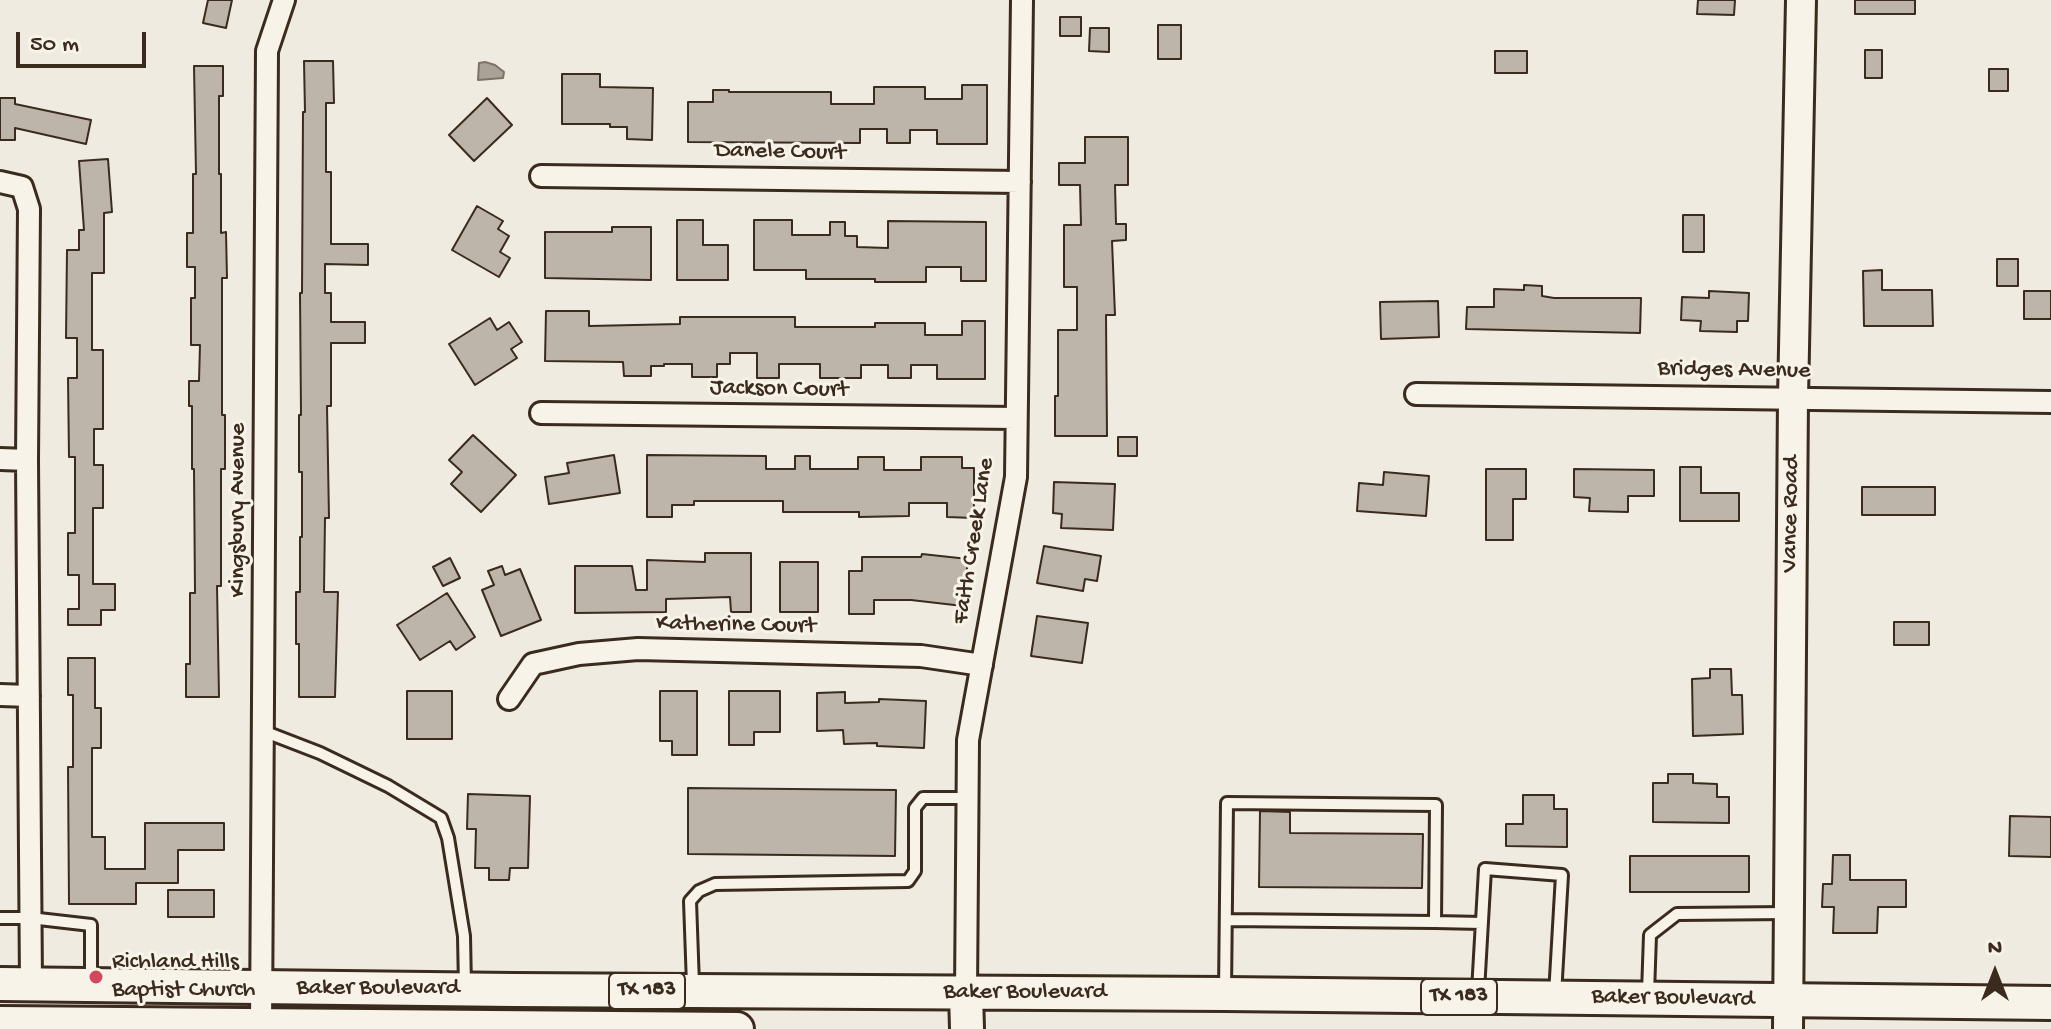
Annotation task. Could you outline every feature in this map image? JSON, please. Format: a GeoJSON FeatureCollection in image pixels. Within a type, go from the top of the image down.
{"type":"FeatureCollection","features":[{"type":"Feature","properties":{"kind":"main road","name":"Baker Boulevard"},"geometry":{"type":"LineString","coordinates":[[15,984],[1648,999],[1788,1015],[2051,1003]]}},
{"type":"Feature","properties":{"kind":"main road"},"geometry":{"type":"LineString","coordinates":[[966,993],[967,1029]]}},
{"type":"Feature","properties":{"kind":"main road","name":"Baker Boulevard"},"geometry":{"type":"LineString","coordinates":[[0,1023],[61,1026],[261,1024],[737,1029]]}},
{"type":"Feature","properties":{"kind":"street","name":"Kingsbury Avenue"},"geometry":{"type":"LineString","coordinates":[[261,1024],[267,51],[284,0]]}},
{"type":"Feature","properties":{"kind":"street","name":"Faith Creek Lane"},"geometry":{"type":"LineString","coordinates":[[966,993],[968,740],[1016,477],[1022,0]]}},
{"type":"Feature","properties":{"kind":"street","name":"Vance Road"},"geometry":{"type":"LineString","coordinates":[[1788,1015],[1793,398],[1801,0]]}},
{"type":"Feature","properties":{"kind":"street","name":"Danele Court"},"geometry":{"type":"LineString","coordinates":[[541,176],[1020,182]]}},
{"type":"Feature","properties":{"kind":"street"},"geometry":{"type":"LineString","coordinates":[[0,182],[22,187],[29,209],[30,918],[15,984]]}},
{"type":"Feature","properties":{"kind":"street","name":"Bridges Avenue"},"geometry":{"type":"LineString","coordinates":[[1416,394],[2051,402]]}},
{"type":"Feature","properties":{"kind":"street","name":"Jackson Court"},"geometry":{"type":"LineString","coordinates":[[541,413],[1016,418]]}},
{"type":"Feature","properties":{"kind":"street"},"geometry":{"type":"LineString","coordinates":[[0,459],[27,460]]}},
{"type":"Feature","properties":{"kind":"street","name":"Katherine Court"},"geometry":{"type":"LineString","coordinates":[[509,699],[533,664],[579,654],[638,649],[921,656],[982,665]]}},
{"type":"Feature","properties":{"kind":"street"},"geometry":{"type":"LineString","coordinates":[[0,695],[29,696]]}},
{"type":"Feature","properties":{"kind":"street"},"geometry":{"type":"LineString","coordinates":[[513,1028],[514,990]]}},
{"type":"Feature","properties":{"kind":"street"},"geometry":{"type":"LineString","coordinates":[[693,991],[698,1029]]}},
{"type":"Feature","properties":{"kind":"lane"},"geometry":{"type":"LineString","coordinates":[[263,731],[320,753],[388,786],[441,818],[448,838],[464,936],[465,989]]}},
{"type":"Feature","properties":{"kind":"lane"},"geometry":{"type":"LineString","coordinates":[[693,991],[690,901],[699,891],[715,884],[908,881],[915,871],[915,808],[923,798],[967,798]]}},
{"type":"Feature","properties":{"kind":"lane"},"geometry":{"type":"LineString","coordinates":[[1225,994],[1227,803],[1436,805],[1435,922]]}},
{"type":"Feature","properties":{"kind":"lane"},"geometry":{"type":"LineString","coordinates":[[1478,997],[1485,869],[1562,875],[1555,998]]}},
{"type":"Feature","properties":{"kind":"lane"},"geometry":{"type":"LineString","coordinates":[[1648,999],[1650,935],[1677,914],[1789,913]]}},
{"type":"Feature","properties":{"kind":"lane"},"geometry":{"type":"LineString","coordinates":[[0,918],[91,925],[91,985]]}},
{"type":"Feature","properties":{"kind":"lane"},"geometry":{"type":"LineString","coordinates":[[1226,920],[1482,923]]}},
{"type":"Feature","properties":{"kind":"shaded area"},"geometry":{"type":"Polygon","coordinates":[[[485,62],[504,72],[503,78],[478,80],[479,63],[485,62]]]}},
{"type":"Feature","properties":{"kind":"building"},"geometry":{"type":"Polygon","coordinates":[[[208,0],[232,0],[226,28],[203,23],[208,0]]]}},
{"type":"Feature","properties":{"kind":"building"},"geometry":{"type":"Polygon","coordinates":[[[1698,0],[1735,0],[1734,15],[1697,14],[1698,0]]]}},
{"type":"Feature","properties":{"kind":"building"},"geometry":{"type":"Polygon","coordinates":[[[1855,0],[1915,0],[1915,14],[1855,14],[1855,0]]]}},
{"type":"Feature","properties":{"kind":"building"},"geometry":{"type":"Polygon","coordinates":[[[1060,17],[1081,17],[1081,36],[1060,36],[1060,17]]]}},
{"type":"Feature","properties":{"kind":"building"},"geometry":{"type":"Polygon","coordinates":[[[1158,25],[1181,25],[1181,59],[1158,59],[1158,25]]]}},
{"type":"Feature","properties":{"kind":"building"},"geometry":{"type":"Polygon","coordinates":[[[1090,28],[1109,28],[1109,52],[1089,51],[1090,28]]]}},
{"type":"Feature","properties":{"kind":"building"},"geometry":{"type":"Polygon","coordinates":[[[1865,50],[1882,50],[1882,78],[1865,78],[1865,50]]]}},
{"type":"Feature","properties":{"kind":"building"},"geometry":{"type":"Polygon","coordinates":[[[1495,51],[1527,51],[1527,73],[1495,73],[1495,51]]]}},
{"type":"Feature","properties":{"kind":"building"},"geometry":{"type":"Polygon","coordinates":[[[304,61],[333,61],[334,103],[326,103],[326,172],[331,172],[331,244],[368,244],[368,265],[325,264],[325,293],[331,293],[331,322],[365,322],[365,343],[331,343],[331,406],[327,406],[329,518],[325,518],[324,592],[338,592],[335,697],[299,697],[299,644],[296,644],[296,592],[300,592],[302,537],[299,415],[304,61]]]}},
{"type":"Feature","properties":{"kind":"building"},"geometry":{"type":"Polygon","coordinates":[[[194,66],[223,66],[223,96],[219,96],[219,174],[221,233],[226,232],[227,278],[222,278],[225,469],[221,469],[221,586],[217,586],[219,697],[186,697],[186,664],[190,664],[190,593],[195,593],[194,469],[189,381],[199,381],[200,345],[191,345],[191,298],[195,298],[195,267],[187,267],[187,233],[193,233],[193,174],[196,174],[194,66]]]}},
{"type":"Feature","properties":{"kind":"building"},"geometry":{"type":"Polygon","coordinates":[[[1989,69],[2008,69],[2008,91],[1989,91],[1989,69]]]}},
{"type":"Feature","properties":{"kind":"building"},"geometry":{"type":"Polygon","coordinates":[[[562,74],[600,74],[600,87],[653,88],[652,140],[627,139],[627,127],[562,124],[562,74]]]}},
{"type":"Feature","properties":{"kind":"building"},"geometry":{"type":"Polygon","coordinates":[[[962,85],[987,85],[987,144],[937,144],[937,130],[910,130],[910,143],[887,143],[887,129],[860,129],[860,143],[688,142],[688,102],[713,102],[713,90],[831,92],[831,104],[874,104],[874,87],[925,87],[925,99],[962,99],[962,85]]]}},
{"type":"Feature","properties":{"kind":"building"},"geometry":{"type":"Polygon","coordinates":[[[0,98],[15,98],[15,104],[91,120],[86,144],[15,128],[15,140],[0,140],[0,98]]]}},
{"type":"Feature","properties":{"kind":"building"},"geometry":{"type":"Polygon","coordinates":[[[487,98],[512,125],[474,161],[449,135],[487,98]]]}},
{"type":"Feature","properties":{"kind":"building"},"geometry":{"type":"Polygon","coordinates":[[[1085,137],[1128,137],[1128,185],[1115,185],[1116,224],[1126,224],[1126,240],[1112,241],[1115,315],[1106,315],[1107,436],[1055,436],[1058,330],[1077,330],[1077,287],[1064,287],[1064,225],[1081,225],[1080,185],[1059,185],[1059,163],[1085,163],[1085,137]]]}},
{"type":"Feature","properties":{"kind":"building"},"geometry":{"type":"Polygon","coordinates":[[[108,159],[112,212],[104,213],[104,273],[92,273],[92,350],[103,350],[103,429],[94,429],[94,465],[103,465],[103,508],[93,508],[93,584],[115,584],[115,610],[101,610],[101,625],[68,625],[68,609],[79,609],[79,575],[68,575],[68,533],[75,533],[75,457],[69,457],[68,378],[77,378],[77,338],[66,338],[67,250],[79,250],[79,230],[84,230],[79,161],[108,159]]]}},
{"type":"Feature","properties":{"kind":"building"},"geometry":{"type":"Polygon","coordinates":[[[477,206],[503,221],[498,229],[509,236],[500,252],[510,258],[499,277],[452,250],[477,206]]]}},
{"type":"Feature","properties":{"kind":"building"},"geometry":{"type":"Polygon","coordinates":[[[1683,215],[1704,215],[1704,252],[1683,252],[1683,215]]]}},
{"type":"Feature","properties":{"kind":"building"},"geometry":{"type":"Polygon","coordinates":[[[677,220],[703,220],[703,245],[728,245],[728,280],[677,280],[677,220]]]}},
{"type":"Feature","properties":{"kind":"building"},"geometry":{"type":"Polygon","coordinates":[[[754,220],[792,220],[792,235],[830,235],[830,222],[845,222],[845,236],[857,236],[857,247],[888,248],[888,221],[986,222],[986,281],[961,281],[961,267],[926,267],[926,282],[806,279],[806,270],[754,270],[754,220]]]}},
{"type":"Feature","properties":{"kind":"building"},"geometry":{"type":"Polygon","coordinates":[[[612,227],[651,227],[651,280],[545,278],[545,232],[612,232],[612,227]]]}},
{"type":"Feature","properties":{"kind":"building"},"geometry":{"type":"Polygon","coordinates":[[[1997,259],[2018,259],[2018,286],[1997,286],[1997,259]]]}},
{"type":"Feature","properties":{"kind":"building"},"geometry":{"type":"Polygon","coordinates":[[[1882,270],[1882,290],[1932,290],[1933,326],[1864,326],[1863,271],[1882,270]]]}},
{"type":"Feature","properties":{"kind":"building"},"geometry":{"type":"Polygon","coordinates":[[[1524,285],[1542,286],[1542,296],[1554,298],[1641,298],[1640,333],[1466,329],[1467,307],[1494,307],[1494,289],[1524,290],[1524,285]]]}},
{"type":"Feature","properties":{"kind":"building"},"geometry":{"type":"Polygon","coordinates":[[[1709,291],[1749,293],[1748,321],[1737,321],[1737,332],[1700,331],[1701,321],[1681,320],[1682,297],[1709,298],[1709,291]]]}},
{"type":"Feature","properties":{"kind":"building"},"geometry":{"type":"Polygon","coordinates":[[[2024,291],[2051,291],[2051,319],[2024,319],[2024,291]]]}},
{"type":"Feature","properties":{"kind":"building"},"geometry":{"type":"Polygon","coordinates":[[[1438,301],[1439,337],[1381,339],[1380,302],[1438,301]]]}},
{"type":"Feature","properties":{"kind":"building"},"geometry":{"type":"Polygon","coordinates":[[[546,311],[589,311],[589,326],[680,324],[680,317],[795,317],[795,327],[875,327],[875,323],[925,323],[925,335],[962,335],[962,321],[985,321],[985,379],[937,379],[937,365],[911,365],[911,378],[888,378],[888,365],[861,365],[861,378],[820,378],[820,364],[779,364],[779,378],[757,378],[757,353],[730,353],[730,364],[717,364],[717,377],[692,377],[692,364],[651,366],[651,376],[624,376],[623,362],[545,361],[546,311]]]}},
{"type":"Feature","properties":{"kind":"building"},"geometry":{"type":"Polygon","coordinates":[[[490,318],[497,330],[509,322],[522,342],[511,349],[517,358],[475,385],[449,344],[490,318]]]}},
{"type":"Feature","properties":{"kind":"building"},"geometry":{"type":"Polygon","coordinates":[[[473,435],[516,475],[481,512],[451,484],[462,472],[449,460],[473,435]]]}},
{"type":"Feature","properties":{"kind":"building"},"geometry":{"type":"Polygon","coordinates":[[[1118,437],[1137,437],[1137,456],[1118,456],[1118,437]]]}},
{"type":"Feature","properties":{"kind":"building"},"geometry":{"type":"Polygon","coordinates":[[[614,455],[620,493],[549,504],[545,477],[569,473],[567,463],[614,455]]]}},
{"type":"Feature","properties":{"kind":"building"},"geometry":{"type":"Polygon","coordinates":[[[647,455],[766,456],[766,469],[795,469],[795,456],[810,456],[810,469],[858,469],[858,457],[884,457],[884,470],[921,470],[921,457],[962,457],[962,468],[974,468],[974,518],[947,517],[947,503],[909,503],[909,516],[859,517],[859,512],[783,512],[783,501],[694,501],[694,505],[672,505],[672,517],[647,517],[647,455]]]}},
{"type":"Feature","properties":{"kind":"building"},"geometry":{"type":"Polygon","coordinates":[[[1680,467],[1701,467],[1701,493],[1739,493],[1739,521],[1680,521],[1680,467]]]}},
{"type":"Feature","properties":{"kind":"building"},"geometry":{"type":"Polygon","coordinates":[[[1486,469],[1526,469],[1526,499],[1513,499],[1513,540],[1486,540],[1486,469]]]}},
{"type":"Feature","properties":{"kind":"building"},"geometry":{"type":"Polygon","coordinates":[[[1574,469],[1654,470],[1654,496],[1628,496],[1628,512],[1589,511],[1590,498],[1574,497],[1574,469]]]}},
{"type":"Feature","properties":{"kind":"building"},"geometry":{"type":"Polygon","coordinates":[[[1384,472],[1429,476],[1426,516],[1357,511],[1359,483],[1383,485],[1384,472]]]}},
{"type":"Feature","properties":{"kind":"building"},"geometry":{"type":"Polygon","coordinates":[[[1054,482],[1115,484],[1113,530],[1061,528],[1062,514],[1053,513],[1054,482]]]}},
{"type":"Feature","properties":{"kind":"building"},"geometry":{"type":"Polygon","coordinates":[[[1862,487],[1935,487],[1935,515],[1862,515],[1862,487]]]}},
{"type":"Feature","properties":{"kind":"building"},"geometry":{"type":"Polygon","coordinates":[[[1044,546],[1101,556],[1097,581],[1085,579],[1083,591],[1037,583],[1044,546]]]}},
{"type":"Feature","properties":{"kind":"building"},"geometry":{"type":"Polygon","coordinates":[[[705,553],[751,553],[751,612],[731,612],[730,597],[666,599],[666,612],[575,613],[575,566],[632,566],[636,590],[647,590],[647,560],[705,562],[705,553]]]}},
{"type":"Feature","properties":{"kind":"building"},"geometry":{"type":"Polygon","coordinates":[[[922,554],[968,559],[963,606],[911,600],[874,600],[874,614],[849,614],[849,571],[862,571],[862,557],[921,557],[922,554]]]}},
{"type":"Feature","properties":{"kind":"building"},"geometry":{"type":"Polygon","coordinates":[[[450,558],[460,578],[443,586],[433,567],[450,558]]]}},
{"type":"Feature","properties":{"kind":"building"},"geometry":{"type":"Polygon","coordinates":[[[780,562],[818,562],[818,612],[780,612],[780,562]]]}},
{"type":"Feature","properties":{"kind":"building"},"geometry":{"type":"Polygon","coordinates":[[[502,566],[505,575],[520,569],[541,620],[501,636],[482,590],[494,585],[488,571],[502,566]]]}},
{"type":"Feature","properties":{"kind":"building"},"geometry":{"type":"Polygon","coordinates":[[[447,593],[475,637],[456,650],[450,641],[420,660],[397,625],[447,593]]]}},
{"type":"Feature","properties":{"kind":"building"},"geometry":{"type":"Polygon","coordinates":[[[1037,616],[1088,623],[1082,663],[1031,656],[1037,616]]]}},
{"type":"Feature","properties":{"kind":"building"},"geometry":{"type":"Polygon","coordinates":[[[1894,622],[1929,622],[1929,645],[1894,645],[1894,622]]]}},
{"type":"Feature","properties":{"kind":"building"},"geometry":{"type":"Polygon","coordinates":[[[68,658],[95,658],[95,708],[101,708],[101,748],[92,748],[92,837],[105,837],[105,869],[145,869],[145,823],[224,823],[224,850],[178,850],[178,883],[136,883],[136,904],[69,904],[68,767],[73,767],[73,695],[68,695],[68,658]]]}},
{"type":"Feature","properties":{"kind":"building"},"geometry":{"type":"Polygon","coordinates":[[[1710,669],[1731,669],[1732,695],[1742,695],[1743,734],[1693,736],[1692,679],[1710,678],[1710,669]]]}},
{"type":"Feature","properties":{"kind":"building"},"geometry":{"type":"Polygon","coordinates":[[[407,691],[452,691],[452,739],[407,739],[407,691]]]}},
{"type":"Feature","properties":{"kind":"building"},"geometry":{"type":"Polygon","coordinates":[[[660,691],[697,691],[697,755],[672,755],[672,741],[660,741],[660,691]]]}},
{"type":"Feature","properties":{"kind":"building"},"geometry":{"type":"Polygon","coordinates":[[[729,691],[780,691],[780,732],[754,732],[754,745],[729,745],[729,691]]]}},
{"type":"Feature","properties":{"kind":"building"},"geometry":{"type":"Polygon","coordinates":[[[845,692],[845,703],[879,702],[879,699],[926,701],[924,748],[877,746],[877,743],[844,744],[843,730],[817,731],[817,693],[845,692]]]}},
{"type":"Feature","properties":{"kind":"building"},"geometry":{"type":"Polygon","coordinates":[[[1668,774],[1693,774],[1693,783],[1717,784],[1717,797],[1729,797],[1729,823],[1653,822],[1653,783],[1668,783],[1668,774]]]}},
{"type":"Feature","properties":{"kind":"building"},"geometry":{"type":"Polygon","coordinates":[[[688,788],[896,790],[895,856],[688,854],[688,788]]]}},
{"type":"Feature","properties":{"kind":"building"},"geometry":{"type":"Polygon","coordinates":[[[468,794],[530,796],[528,868],[510,868],[509,880],[489,880],[489,868],[475,868],[476,829],[467,829],[468,794]]]}},
{"type":"Feature","properties":{"kind":"building"},"geometry":{"type":"Polygon","coordinates":[[[1523,795],[1554,795],[1554,809],[1567,809],[1567,847],[1506,846],[1506,824],[1523,824],[1523,795]]]}},
{"type":"Feature","properties":{"kind":"building"},"geometry":{"type":"Polygon","coordinates":[[[1260,811],[1290,812],[1290,833],[1423,834],[1422,888],[1259,887],[1260,811]]]}},
{"type":"Feature","properties":{"kind":"building"},"geometry":{"type":"Polygon","coordinates":[[[2010,816],[2051,817],[2051,857],[2009,856],[2010,816]]]}},
{"type":"Feature","properties":{"kind":"building"},"geometry":{"type":"Polygon","coordinates":[[[1833,855],[1850,855],[1850,880],[1906,880],[1906,907],[1878,907],[1877,933],[1833,933],[1834,907],[1822,907],[1823,884],[1832,884],[1833,855]]]}},
{"type":"Feature","properties":{"kind":"building"},"geometry":{"type":"Polygon","coordinates":[[[1630,856],[1749,856],[1749,892],[1630,892],[1630,856]]]}},
{"type":"Feature","properties":{"kind":"building"},"geometry":{"type":"Polygon","coordinates":[[[168,890],[214,890],[214,917],[168,917],[168,890]]]}},
{"type":"Feature","properties":{"kind":"place","name":"Richland Hills Baptist Church"},"geometry":{"type":"Point","coordinates":[96,977]}}]}
